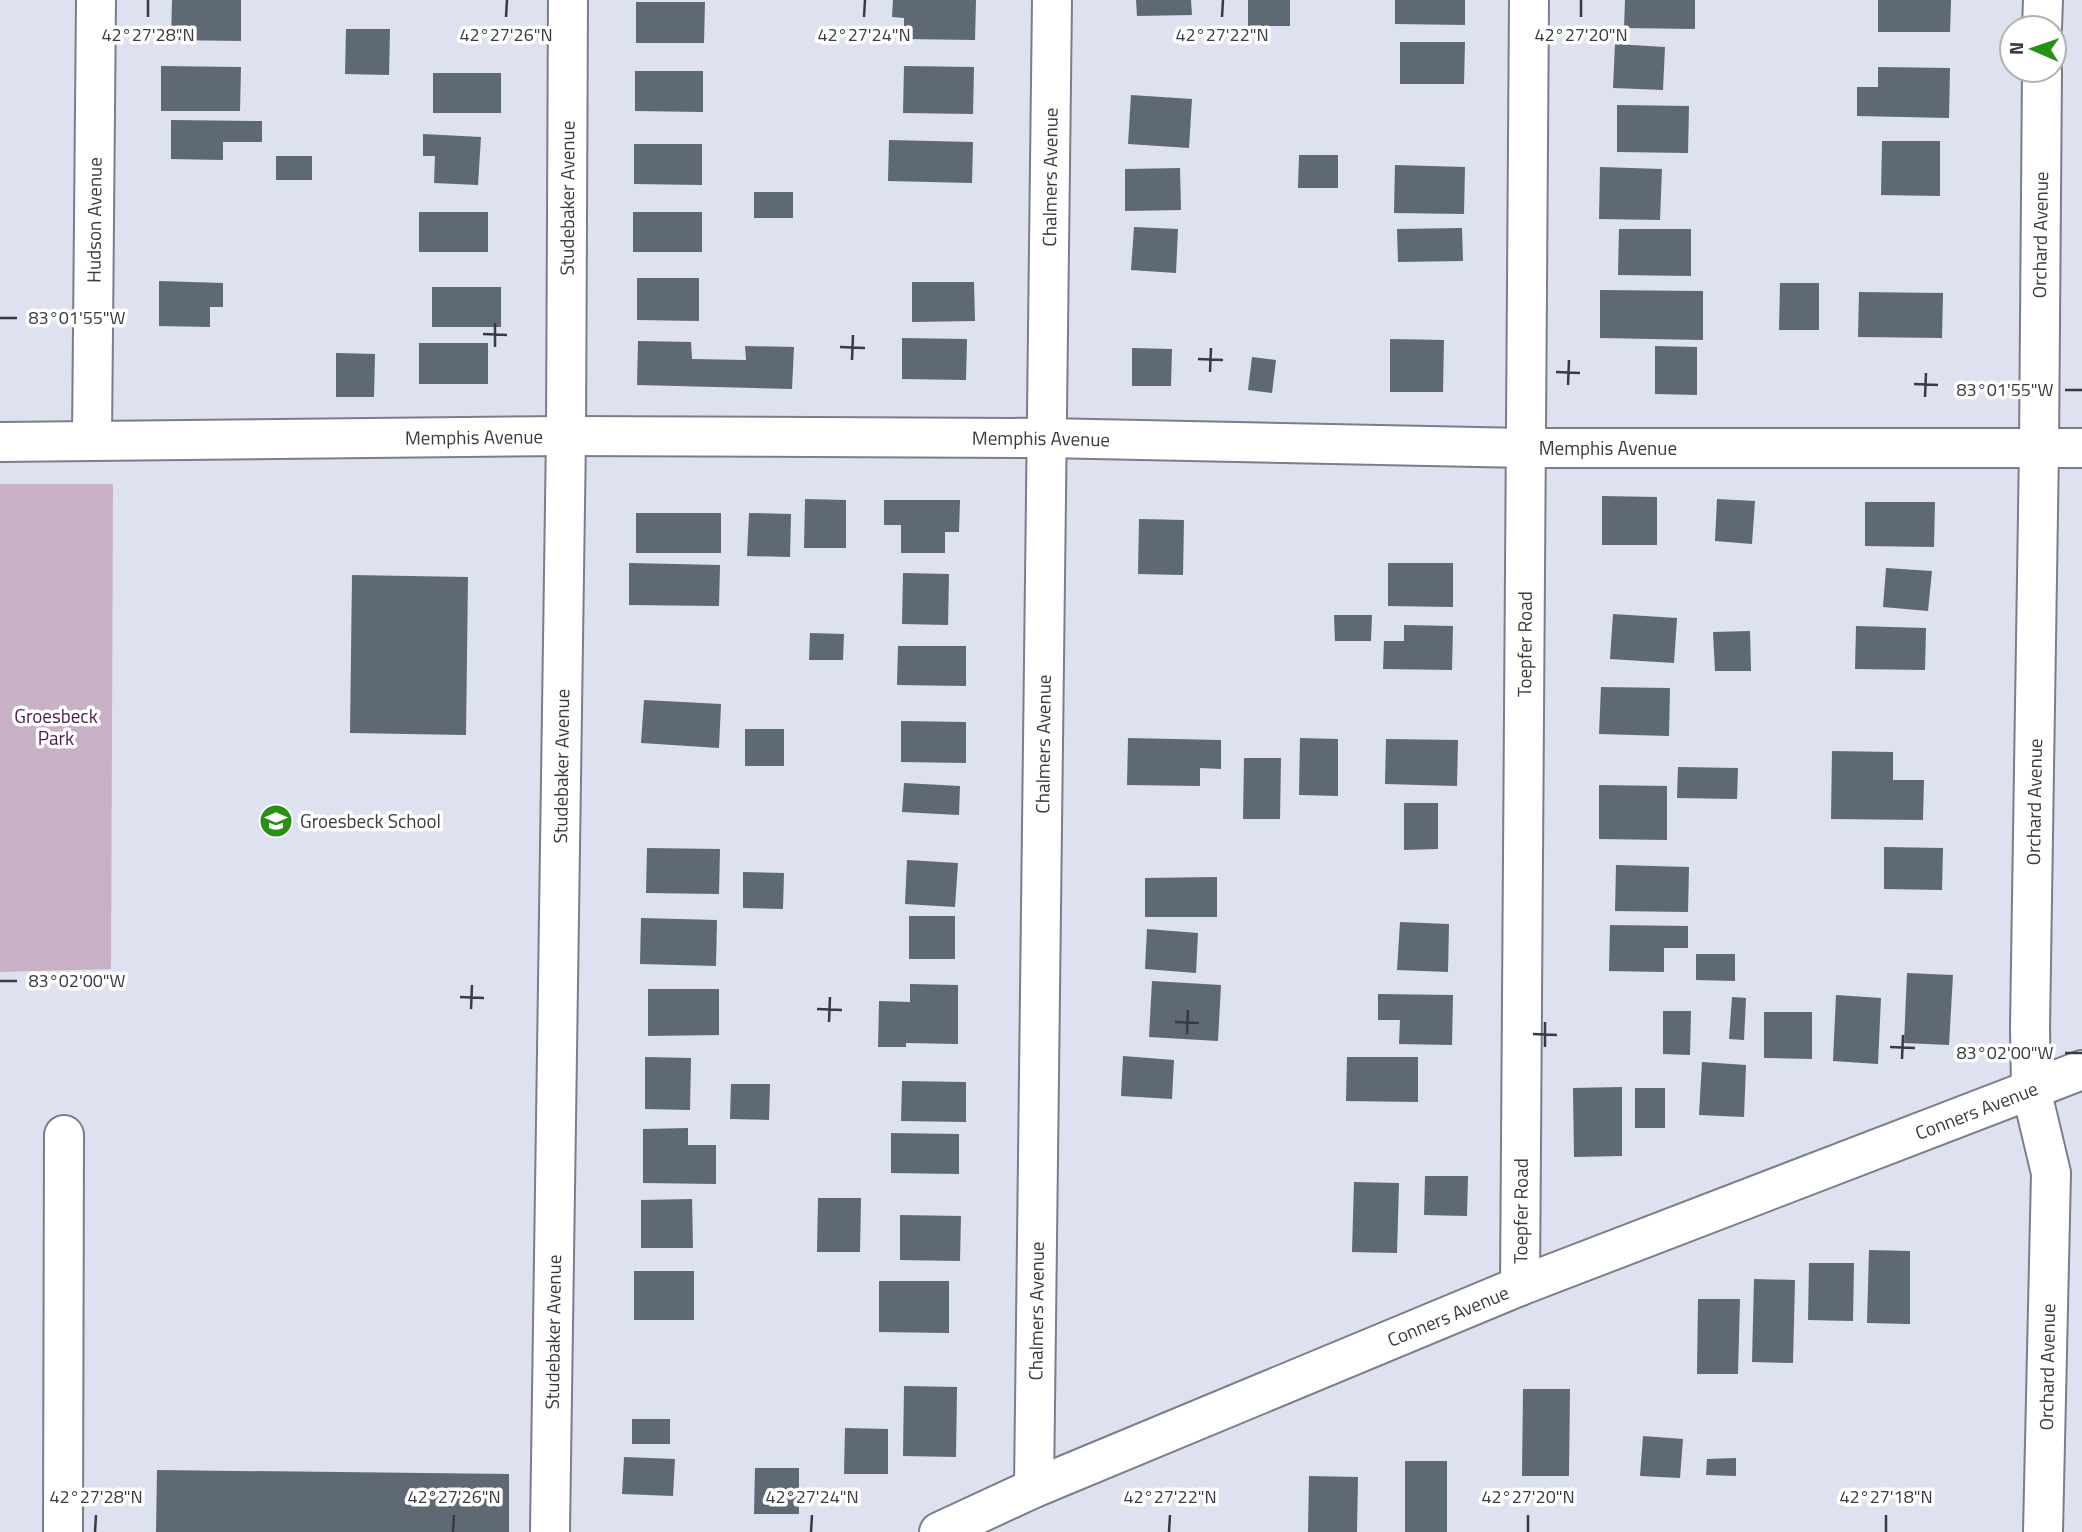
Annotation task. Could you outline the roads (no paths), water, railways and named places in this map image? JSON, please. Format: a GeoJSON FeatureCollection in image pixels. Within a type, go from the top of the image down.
{"type":"FeatureCollection","features":[{"type":"Feature","properties":{"kind":"street","name":"Hudson Avenue"},"geometry":{"type":"LineString","coordinates":[[92,440],[96,0]]}},
{"type":"Feature","properties":{"kind":"street","name":"Studebaker Avenue"},"geometry":{"type":"LineString","coordinates":[[550,1532],[566,436],[569,0]]}},
{"type":"Feature","properties":{"kind":"street","name":"Chalmers Avenue"},"geometry":{"type":"LineString","coordinates":[[1034,1488],[1052,0]]}},
{"type":"Feature","properties":{"kind":"street","name":"Toepfer Road"},"geometry":{"type":"LineString","coordinates":[[1520,1286],[1529,0]]}},
{"type":"Feature","properties":{"kind":"street","name":"Orchard Avenue"},"geometry":{"type":"LineString","coordinates":[[2042,84],[2031,1089],[2051,1173],[2043,1532]]}},
{"type":"Feature","properties":{"kind":"street","name":"Memphis Avenue"},"geometry":{"type":"LineString","coordinates":[[0,442],[566,436],[1046,438],[1526,448],[2082,448]]}},
{"type":"Feature","properties":{"kind":"street","name":"Conners Avenue"},"geometry":{"type":"LineString","coordinates":[[939,1532],[1034,1488],[1520,1286],[2082,1070]]}},
{"type":"Feature","properties":{"kind":"street"},"geometry":{"type":"LineString","coordinates":[[63,1532],[64,1135]]}},
{"type":"Feature","properties":{"kind":"place","name":"Groesbeck School"},"geometry":{"type":"Point","coordinates":[276,821]}},
{"type":"Feature","properties":{"kind":"park label","name":"Groesbeck Park"},"geometry":{"type":"Point","coordinates":[56,727]}}]}
